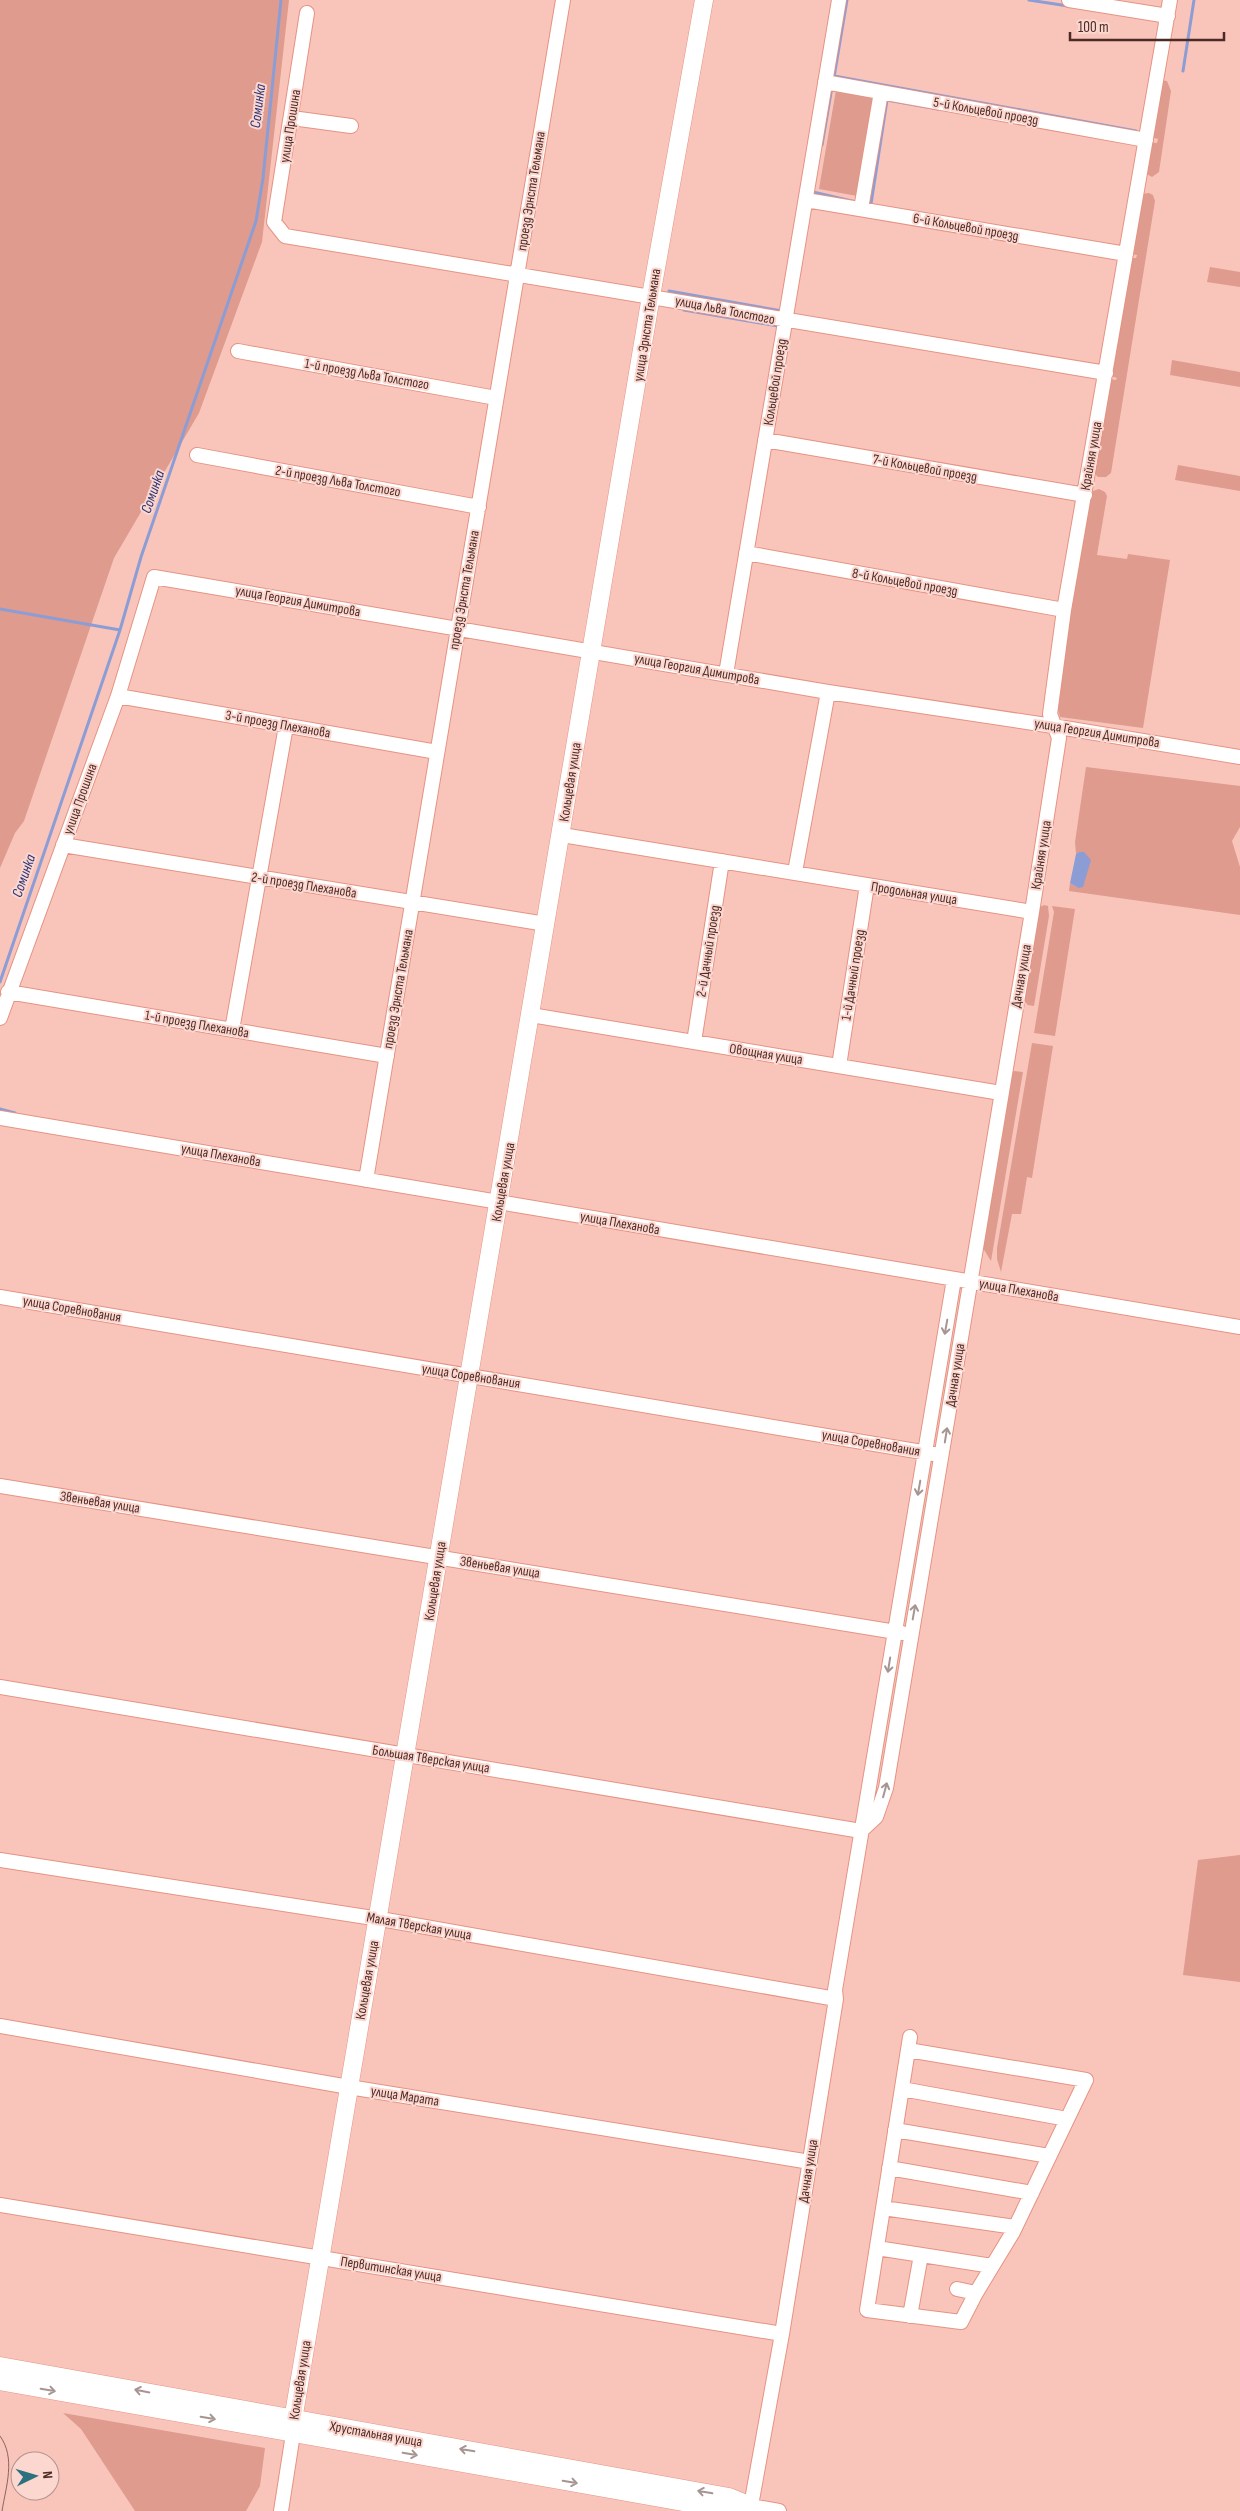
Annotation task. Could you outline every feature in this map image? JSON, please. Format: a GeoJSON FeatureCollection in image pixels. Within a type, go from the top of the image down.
{"type":"FeatureCollection","features":[{"type":"Feature","properties":{"kind":"main road","name":"улица Эрнста Тельмана"},"geometry":{"type":"LineString","coordinates":[[592,651],[651,296],[704,0]]}},
{"type":"Feature","properties":{"kind":"main road","name":"Кольцевая улица"},"geometry":{"type":"LineString","coordinates":[[293,2427],[320,2257],[592,651]]}},
{"type":"Feature","properties":{"kind":"main road","name":"Хрустальная улица"},"geometry":{"type":"LineString","coordinates":[[0,2366],[293,2427]]}},
{"type":"Feature","properties":{"kind":"main road","name":"Хрустальная улица"},"geometry":{"type":"LineString","coordinates":[[0,2381],[729,2497],[751,2509]]}},
{"type":"Feature","properties":{"kind":"street","name":"проезд Эрнста Тельмана"},"geometry":{"type":"LineString","coordinates":[[366,1180],[563,0]]}},
{"type":"Feature","properties":{"kind":"street","name":"Кольцевой проезд"},"geometry":{"type":"LineString","coordinates":[[726,674],[839,0]]}},
{"type":"Feature","properties":{"kind":"street"},"geometry":{"type":"LineString","coordinates":[[1069,0],[1168,16]]}},
{"type":"Feature","properties":{"kind":"street","name":"Крайняя улица"},"geometry":{"type":"LineString","coordinates":[[1032,912],[1059,738],[1050,714],[1064,610],[1170,0]]}},
{"type":"Feature","properties":{"kind":"street","name":"улица Прошина"},"geometry":{"type":"LineString","coordinates":[[285,236],[274,222],[292,118],[307,13]]}},
{"type":"Feature","properties":{"kind":"street","name":"5-й Кольцевой проезд"},"geometry":{"type":"LineString","coordinates":[[825,82],[1146,140]]}},
{"type":"Feature","properties":{"kind":"street"},"geometry":{"type":"LineString","coordinates":[[861,209],[881,92]]}},
{"type":"Feature","properties":{"kind":"street"},"geometry":{"type":"LineString","coordinates":[[292,118],[351,126]]}},
{"type":"Feature","properties":{"kind":"street","name":"6-й Кольцевой проезд"},"geometry":{"type":"LineString","coordinates":[[806,200],[1126,254]]}},
{"type":"Feature","properties":{"kind":"street","name":"улица Льва Толстого"},"geometry":{"type":"LineString","coordinates":[[285,236],[1106,374]]}},
{"type":"Feature","properties":{"kind":"street","name":"1-й проезд Льва Толстого"},"geometry":{"type":"LineString","coordinates":[[238,351],[496,398]]}},
{"type":"Feature","properties":{"kind":"street","name":"7-й Кольцевой проезд"},"geometry":{"type":"LineString","coordinates":[[765,440],[1085,495]]}},
{"type":"Feature","properties":{"kind":"street","name":"2-й проезд Льва Толстого"},"geometry":{"type":"LineString","coordinates":[[197,455],[479,507]]}},
{"type":"Feature","properties":{"kind":"street","name":"8-й Кольцевой проезд"},"geometry":{"type":"LineString","coordinates":[[746,553],[1064,610]]}},
{"type":"Feature","properties":{"kind":"street","name":"улица Прошина"},"geometry":{"type":"LineString","coordinates":[[0,1018],[118,696],[154,577]]}},
{"type":"Feature","properties":{"kind":"street","name":"улица Георгия Димитрова"},"geometry":{"type":"LineString","coordinates":[[154,577],[828,692],[1240,757]]}},
{"type":"Feature","properties":{"kind":"street"},"geometry":{"type":"LineString","coordinates":[[795,872],[828,692]]}},
{"type":"Feature","properties":{"kind":"street","name":"3-й проезд Плеханова"},"geometry":{"type":"LineString","coordinates":[[118,696],[437,752]]}},
{"type":"Feature","properties":{"kind":"street"},"geometry":{"type":"LineString","coordinates":[[232,1030],[286,726]]}},
{"type":"Feature","properties":{"kind":"street","name":"Продольная улица"},"geometry":{"type":"LineString","coordinates":[[562,835],[1032,912]]}},
{"type":"Feature","properties":{"kind":"street","name":"2-й проезд Плеханова"},"geometry":{"type":"LineString","coordinates":[[63,846],[546,924]]}},
{"type":"Feature","properties":{"kind":"street","name":"2-й Дачный проезд"},"geometry":{"type":"LineString","coordinates":[[694,1042],[722,861]]}},
{"type":"Feature","properties":{"kind":"street","name":"1-й Дачный проезд"},"geometry":{"type":"LineString","coordinates":[[839,1066],[867,885]]}},
{"type":"Feature","properties":{"kind":"street","name":"Дачная улица"},"geometry":{"type":"LineString","coordinates":[[862,1831],[876,1817],[886,1788],[910,1634],[942,1455],[1032,912]]}},
{"type":"Feature","properties":{"kind":"street","name":"1-й проезд Плеханова"},"geometry":{"type":"LineString","coordinates":[[8,992],[387,1056]]}},
{"type":"Feature","properties":{"kind":"street","name":"Овощная улица"},"geometry":{"type":"LineString","coordinates":[[531,1015],[1001,1093]]}},
{"type":"Feature","properties":{"kind":"street","name":"улица Плеханова"},"geometry":{"type":"LineString","coordinates":[[0,1118],[1240,1327]]}},
{"type":"Feature","properties":{"kind":"street","name":"Дачная улица"},"geometry":{"type":"LineString","coordinates":[[751,2509],[782,2334],[836,1999],[835,1990],[954,1279]]}},
{"type":"Feature","properties":{"kind":"street","name":"улица Соревнования"},"geometry":{"type":"LineString","coordinates":[[0,1297],[942,1455]]}},
{"type":"Feature","properties":{"kind":"street","name":"Звеньевая улица"},"geometry":{"type":"LineString","coordinates":[[0,1486],[910,1634]]}},
{"type":"Feature","properties":{"kind":"street","name":"Большая Тверская улица"},"geometry":{"type":"LineString","coordinates":[[0,1687],[862,1831]]}},
{"type":"Feature","properties":{"kind":"street","name":"Малая Тверская улица"},"geometry":{"type":"LineString","coordinates":[[0,1860],[378,1918],[836,1999]]}},
{"type":"Feature","properties":{"kind":"street","name":"улица Марата"},"geometry":{"type":"LineString","coordinates":[[0,2026],[349,2087],[810,2162]]}},
{"type":"Feature","properties":{"kind":"street"},"geometry":{"type":"LineString","coordinates":[[909,2043],[1086,2080],[1015,2227],[976,2293],[962,2322],[868,2310],[902,2089],[909,2043]]}},
{"type":"Feature","properties":{"kind":"street"},"geometry":{"type":"LineString","coordinates":[[902,2089],[1067,2120]]}},
{"type":"Feature","properties":{"kind":"street"},"geometry":{"type":"LineString","coordinates":[[896,2130],[1049,2156]]}},
{"type":"Feature","properties":{"kind":"street"},"geometry":{"type":"LineString","coordinates":[[889,2168],[1032,2193]]}},
{"type":"Feature","properties":{"kind":"street","name":"Первитинская улица"},"geometry":{"type":"LineString","coordinates":[[0,2205],[782,2334]]}},
{"type":"Feature","properties":{"kind":"street"},"geometry":{"type":"LineString","coordinates":[[883,2208],[1015,2227]]}},
{"type":"Feature","properties":{"kind":"street"},"geometry":{"type":"LineString","coordinates":[[877,2248],[992,2266]]}},
{"type":"Feature","properties":{"kind":"street"},"geometry":{"type":"LineString","coordinates":[[910,2316],[921,2255]]}},
{"type":"Feature","properties":{"kind":"street"},"geometry":{"type":"LineString","coordinates":[[957,2289],[976,2293]]}},
{"type":"Feature","properties":{"kind":"street","name":"Кольцевая улица"},"geometry":{"type":"LineString","coordinates":[[281,2511],[293,2427]]}},
{"type":"Feature","properties":{"kind":"street","name":"Хрустальная улица"},"geometry":{"type":"LineString","coordinates":[[751,2509],[779,2511]]}},
{"type":"Feature","properties":{"kind":"shaded area"},"geometry":{"type":"Polygon","coordinates":[[[0,0],[289,0],[262,242],[199,413],[114,558],[24,821],[15,833],[0,868],[0,0]]]}},
{"type":"Feature","properties":{"kind":"shaded area"},"geometry":{"type":"Polygon","coordinates":[[[1160,80],[1167,81],[1171,91],[1159,172],[1152,177],[1145,173],[1149,142],[1157,143],[1158,139],[1150,137],[1160,80]]]}},
{"type":"Feature","properties":{"kind":"shaded area"},"geometry":{"type":"Polygon","coordinates":[[[836,90],[874,97],[857,196],[819,189],[836,90]]]}},
{"type":"Feature","properties":{"kind":"shaded area"},"geometry":{"type":"Polygon","coordinates":[[[1149,193],[1153,195],[1155,201],[1111,473],[1106,477],[1098,477],[1094,473],[1110,379],[1116,380],[1117,378],[1111,376],[1130,258],[1136,258],[1137,255],[1131,254],[1142,194],[1149,193]]]}},
{"type":"Feature","properties":{"kind":"shaded area"},"geometry":{"type":"Polygon","coordinates":[[[1210,267],[1240,272],[1240,287],[1207,282],[1210,267]]]}},
{"type":"Feature","properties":{"kind":"shaded area"},"geometry":{"type":"Polygon","coordinates":[[[1172,360],[1240,372],[1240,387],[1170,375],[1172,360]]]}},
{"type":"Feature","properties":{"kind":"shaded area"},"geometry":{"type":"Polygon","coordinates":[[[1178,465],[1240,476],[1240,491],[1175,480],[1178,465]]]}},
{"type":"Feature","properties":{"kind":"shaded area"},"geometry":{"type":"Polygon","coordinates":[[[1099,489],[1105,492],[1107,496],[1097,555],[1127,559],[1128,554],[1170,560],[1143,728],[1060,717],[1056,703],[1090,492],[1099,489]]]}},
{"type":"Feature","properties":{"kind":"shaded area"},"geometry":{"type":"Polygon","coordinates":[[[1086,767],[1240,786],[1240,827],[1232,841],[1240,867],[1240,915],[1069,891],[1070,883],[1078,888],[1079,852],[1076,854],[1075,842],[1086,767]]]}},
{"type":"Feature","properties":{"kind":"shaded area"},"geometry":{"type":"Polygon","coordinates":[[[1044,905],[1048,906],[1049,916],[1034,1006],[1028,1005],[1022,999],[1038,908],[1044,905]]]}},
{"type":"Feature","properties":{"kind":"shaded area"},"geometry":{"type":"Polygon","coordinates":[[[1052,906],[1075,909],[1055,1036],[1034,1033],[1054,912],[1052,906]]]}},
{"type":"Feature","properties":{"kind":"shaded area"},"geometry":{"type":"Polygon","coordinates":[[[1032,1043],[1053,1046],[1032,1178],[1027,1177],[1021,1214],[1012,1214],[1001,1272],[997,1259],[997,1248],[1032,1043]]]}},
{"type":"Feature","properties":{"kind":"shaded area"},"geometry":{"type":"Polygon","coordinates":[[[1011,1072],[1023,1072],[991,1261],[981,1245],[1011,1072]]]}},
{"type":"Feature","properties":{"kind":"shaded area"},"geometry":{"type":"Polygon","coordinates":[[[1240,1855],[1240,1982],[1183,1975],[1198,1860],[1240,1855]]]}},
{"type":"Feature","properties":{"kind":"shaded area"},"geometry":{"type":"Polygon","coordinates":[[[63,2413],[265,2448],[260,2486],[246,2511],[135,2511],[81,2429],[63,2413]]]}},
{"type":"Feature","properties":{"kind":"water"},"geometry":{"type":"Polygon","coordinates":[[[1084,852],[1091,860],[1083,887],[1078,888],[1070,883],[1076,854],[1084,852]]]}},
{"type":"Feature","properties":{"kind":"waterway","name":"Соминка"},"geometry":{"type":"LineString","coordinates":[[0,982],[120,630],[141,557],[256,221],[263,178],[281,0]]}},
{"type":"Feature","properties":{"kind":"waterway"},"geometry":{"type":"LineString","coordinates":[[834,77],[847,0]]}},
{"type":"Feature","properties":{"kind":"waterway"},"geometry":{"type":"LineString","coordinates":[[1029,0],[1068,6]]}},
{"type":"Feature","properties":{"kind":"waterway"},"geometry":{"type":"LineString","coordinates":[[1183,71],[1194,0]]}},
{"type":"Feature","properties":{"kind":"waterway"},"geometry":{"type":"LineString","coordinates":[[834,76],[1136,131]]}},
{"type":"Feature","properties":{"kind":"waterway"},"geometry":{"type":"LineString","coordinates":[[822,145],[832,87]]}},
{"type":"Feature","properties":{"kind":"waterway"},"geometry":{"type":"LineString","coordinates":[[867,204],[871,204],[887,100],[938,109]]}},
{"type":"Feature","properties":{"kind":"waterway"},"geometry":{"type":"LineString","coordinates":[[813,190],[813,192],[856,202]]}},
{"type":"Feature","properties":{"kind":"waterway"},"geometry":{"type":"LineString","coordinates":[[669,291],[782,311]]}},
{"type":"Feature","properties":{"kind":"waterway"},"geometry":{"type":"LineString","coordinates":[[684,310],[778,326]]}},
{"type":"Feature","properties":{"kind":"waterway"},"geometry":{"type":"LineString","coordinates":[[0,609],[120,630]]}},
{"type":"Feature","properties":{"kind":"waterway"},"geometry":{"type":"LineString","coordinates":[[0,1109],[15,1113]]}},
{"type":"Feature","properties":{"kind":"tram line"},"geometry":{"type":"LineString","coordinates":[[0,2436],[8,2453],[9,2463],[2,2511]]}}]}
